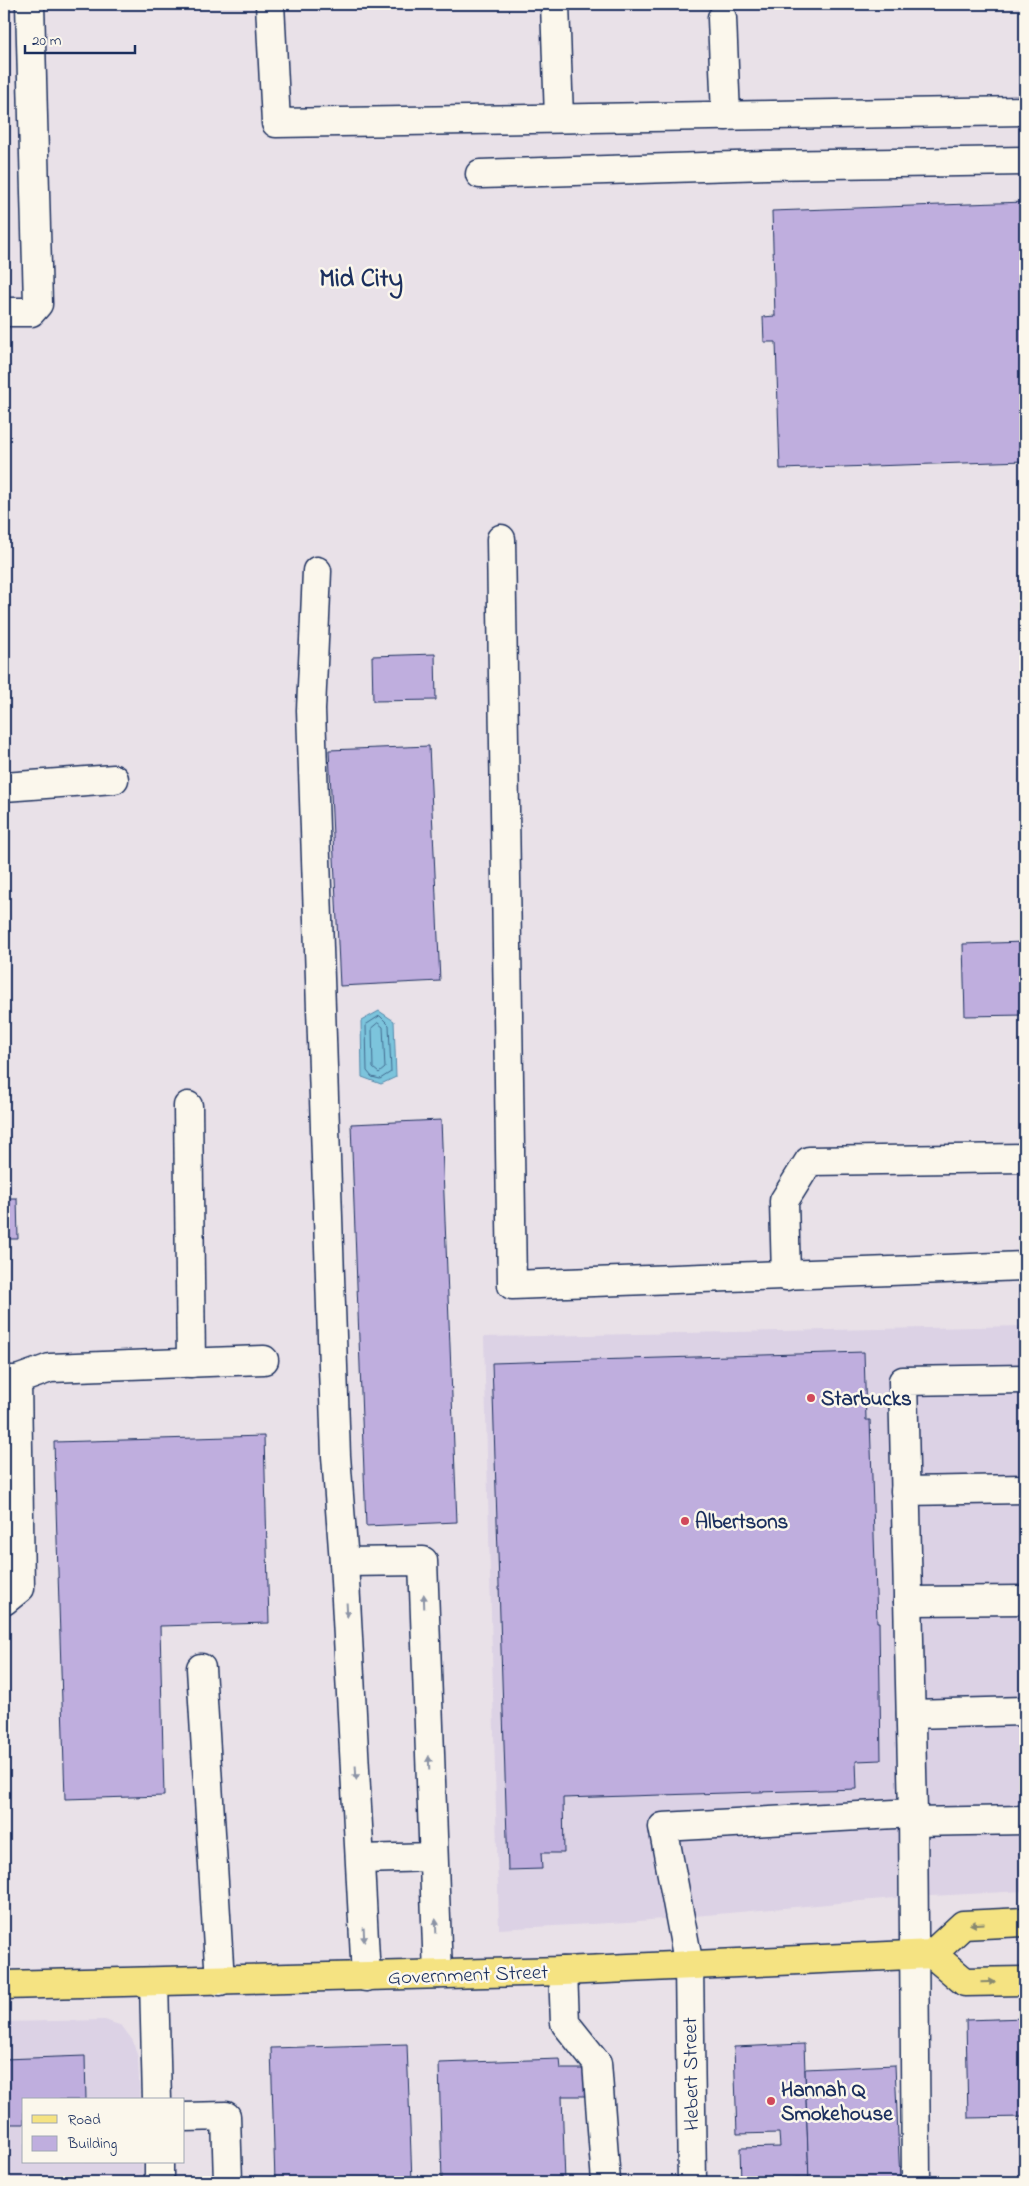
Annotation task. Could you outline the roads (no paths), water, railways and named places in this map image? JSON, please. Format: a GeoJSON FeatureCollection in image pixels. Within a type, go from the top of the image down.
{"type":"FeatureCollection","features":[{"type":"Feature","properties":{"kind":"main road"},"geometry":{"type":"LineString","coordinates":[[1025,1922],[963,1925],[923,1955],[965,1982],[1025,1981]]}},
{"type":"Feature","properties":{"kind":"main road","name":"Government Street"},"geometry":{"type":"LineString","coordinates":[[4,1985],[563,1971],[923,1955]]}},
{"type":"Feature","properties":{"kind":"street"},"geometry":{"type":"LineString","coordinates":[[4,312],[31,312],[38,304],[30,4]]}},
{"type":"Feature","properties":{"kind":"street"},"geometry":{"type":"LineString","coordinates":[[270,4],[276,123],[1025,111]]}},
{"type":"Feature","properties":{"kind":"street"},"geometry":{"type":"LineString","coordinates":[[555,4],[559,118]]}},
{"type":"Feature","properties":{"kind":"street"},"geometry":{"type":"LineString","coordinates":[[722,18],[726,116]]}},
{"type":"Feature","properties":{"kind":"street"},"geometry":{"type":"LineString","coordinates":[[480,174],[768,165],[1025,161]]}},
{"type":"Feature","properties":{"kind":"street"},"geometry":{"type":"LineString","coordinates":[[501,539],[512,1285],[1025,1266]]}},
{"type":"Feature","properties":{"kind":"street"},"geometry":{"type":"LineString","coordinates":[[317,571],[311,720],[336,1456],[344,1562],[366,1977]]}},
{"type":"Feature","properties":{"kind":"street"},"geometry":{"type":"LineString","coordinates":[[4,787],[114,779]]}},
{"type":"Feature","properties":{"kind":"street"},"geometry":{"type":"LineString","coordinates":[[188,1106],[191,1363]]}},
{"type":"Feature","properties":{"kind":"street"},"geometry":{"type":"LineString","coordinates":[[786,1276],[784,1201],[809,1161],[1025,1158]]}},
{"type":"Feature","properties":{"kind":"street"},"geometry":{"type":"LineString","coordinates":[[4,1601],[20,1588],[12,1499],[11,1380],[50,1368],[264,1360]]}},
{"type":"Feature","properties":{"kind":"street"},"geometry":{"type":"LineString","coordinates":[[916,2177],[923,1955],[913,1817],[903,1380],[1025,1379]]}},
{"type":"Feature","properties":{"kind":"street"},"geometry":{"type":"LineString","coordinates":[[905,1491],[1025,1489]]}},
{"type":"Feature","properties":{"kind":"street"},"geometry":{"type":"LineString","coordinates":[[344,1562],[423,1561],[438,1974]]}},
{"type":"Feature","properties":{"kind":"street"},"geometry":{"type":"LineString","coordinates":[[908,1601],[1025,1600]]}},
{"type":"Feature","properties":{"kind":"street"},"geometry":{"type":"LineString","coordinates":[[201,1668],[220,1980]]}},
{"type":"Feature","properties":{"kind":"street"},"geometry":{"type":"LineString","coordinates":[[911,1714],[1025,1711]]}},
{"type":"Feature","properties":{"kind":"street"},"geometry":{"type":"LineString","coordinates":[[913,1817],[1025,1820]]}},
{"type":"Feature","properties":{"kind":"street","name":"Hebert Street"},"geometry":{"type":"LineString","coordinates":[[692,2182],[689,1966],[663,1828],[913,1817]]}},
{"type":"Feature","properties":{"kind":"street"},"geometry":{"type":"LineString","coordinates":[[361,1859],[433,1857]]}},
{"type":"Feature","properties":{"kind":"street"},"geometry":{"type":"LineString","coordinates":[[563,1971],[565,2023],[597,2063],[606,2182]]}},
{"type":"Feature","properties":{"kind":"street"},"geometry":{"type":"LineString","coordinates":[[154,1982],[157,2098]]}},
{"type":"Feature","properties":{"kind":"street"},"geometry":{"type":"LineString","coordinates":[[185,2117],[226,2116],[228,2182]]}},
{"type":"Feature","properties":{"kind":"street"},"geometry":{"type":"LineString","coordinates":[[159,2164],[160,2182]]}},
{"type":"Feature","properties":{"kind":"water"},"geometry":{"type":"Polygon","coordinates":[[[379,1011],[394,1021],[396,1077],[381,1084],[362,1077],[361,1021],[379,1011]]]}},
{"type":"Feature","properties":{"kind":"place","name":"Starbucks"},"geometry":{"type":"Point","coordinates":[811,1398]}},
{"type":"Feature","properties":{"kind":"place","name":"Albertsons"},"geometry":{"type":"Point","coordinates":[685,1521]}},
{"type":"Feature","properties":{"kind":"place","name":"Hannah Q Smokehouse"},"geometry":{"type":"Point","coordinates":[771,2101]}},
{"type":"Feature","properties":{"kind":"district","name":"Mid City"},"geometry":{"type":"Point","coordinates":[361,277]}}]}
